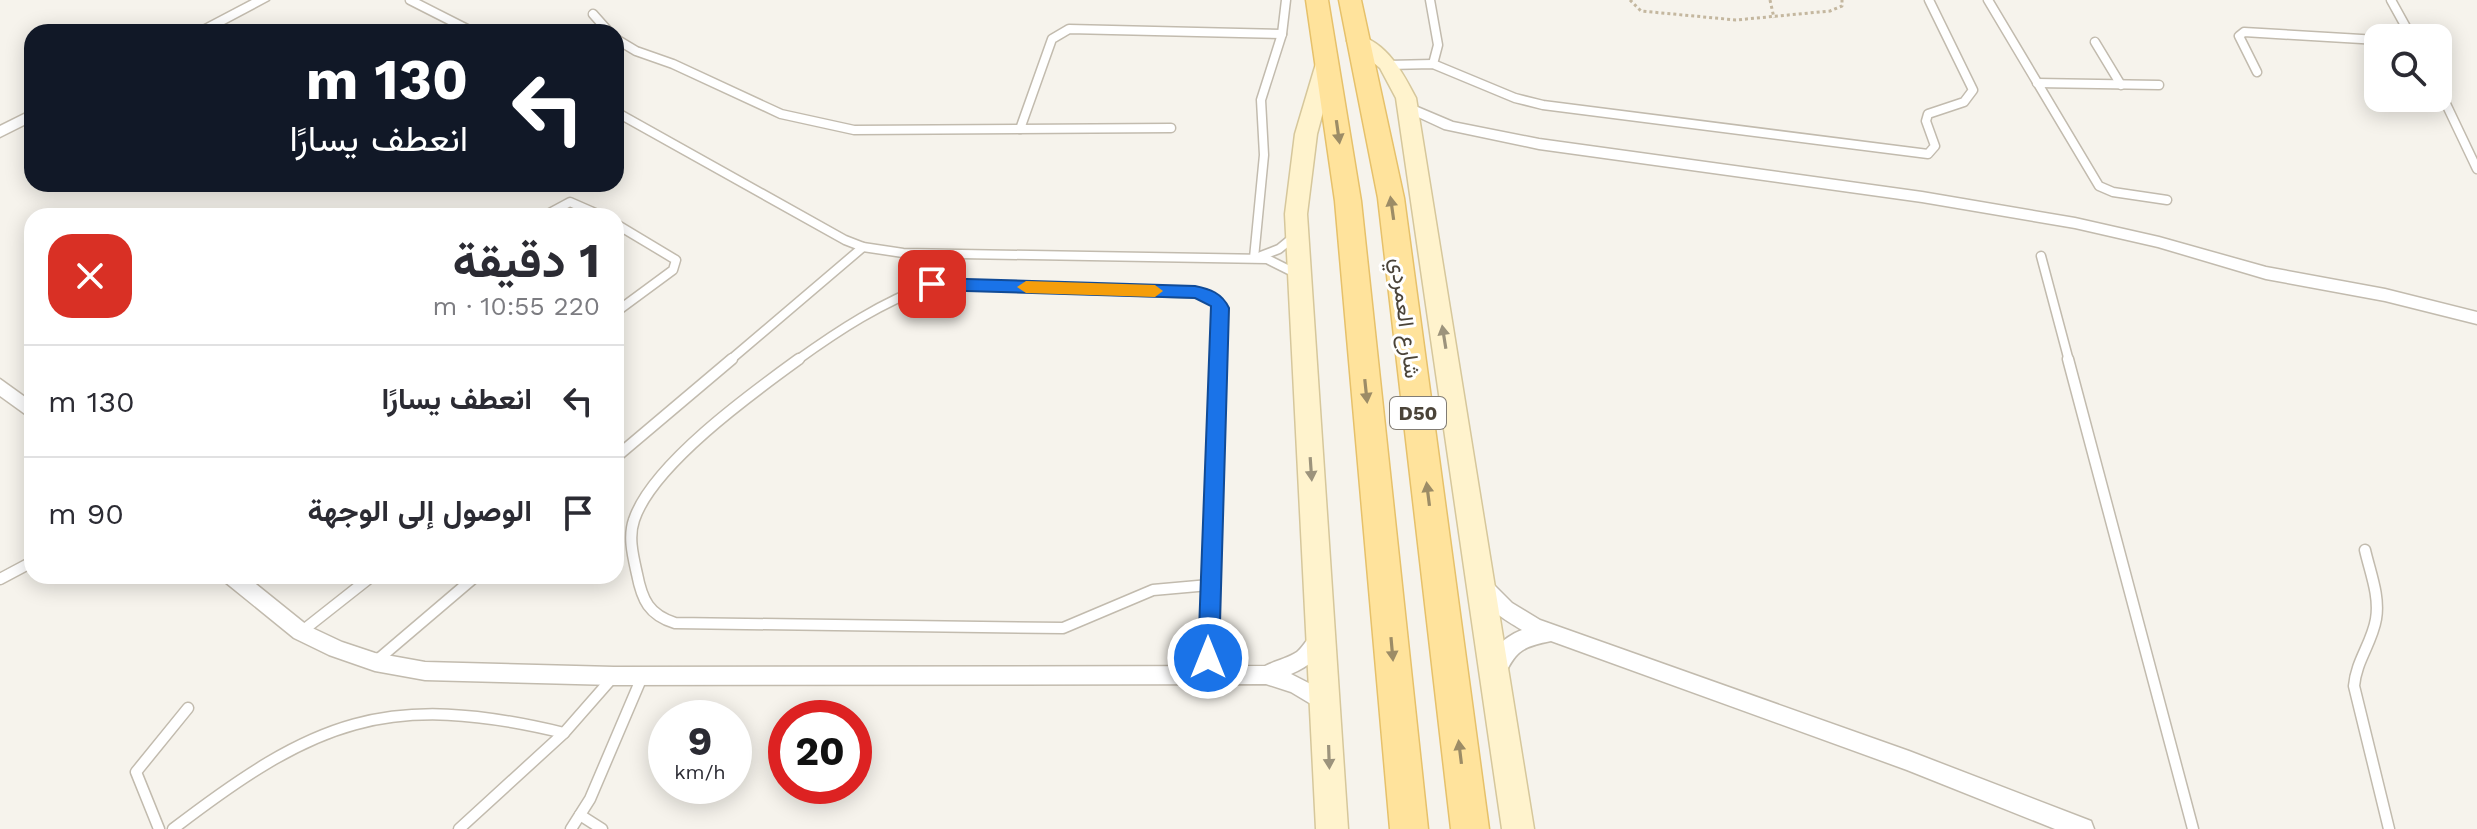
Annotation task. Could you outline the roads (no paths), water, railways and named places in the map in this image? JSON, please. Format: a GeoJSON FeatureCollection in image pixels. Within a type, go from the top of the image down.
{"type":"FeatureCollection","features":[{"type":"Feature","properties":{"kind":"main road","name":"شارع العمردي"},"geometry":{"type":"LineString","coordinates":[[1317,0],[1348,201],[1409,829]]}},
{"type":"Feature","properties":{"kind":"main road","name":"شارع العمردي"},"geometry":{"type":"LineString","coordinates":[[1350,0],[1391,198],[1470,829]]}},
{"type":"Feature","properties":{"kind":"street"},"geometry":{"type":"LineString","coordinates":[[214,24],[262,0]]}},
{"type":"Feature","properties":{"kind":"street"},"geometry":{"type":"LineString","coordinates":[[1357,41],[1388,65],[1402,86],[1408,107],[1518,829]]}},
{"type":"Feature","properties":{"kind":"street"},"geometry":{"type":"LineString","coordinates":[[1327,60],[1299,175],[1296,235],[1332,829]]}},
{"type":"Feature","properties":{"kind":"street"},"geometry":{"type":"LineString","coordinates":[[1408,107],[1449,126],[1635,158],[2036,215],[2159,242],[2266,273],[2385,295],[2477,318]]}},
{"type":"Feature","properties":{"kind":"street"},"geometry":{"type":"LineString","coordinates":[[0,132],[24,119]]}},
{"type":"Feature","properties":{"kind":"street"},"geometry":{"type":"LineString","coordinates":[[1413,139],[1428,129],[1449,126]]}},
{"type":"Feature","properties":{"kind":"street"},"geometry":{"type":"LineString","coordinates":[[0,386],[24,406]]}},
{"type":"Feature","properties":{"kind":"street"},"geometry":{"type":"LineString","coordinates":[[242,584],[301,632],[336,649],[375,662],[425,671],[614,676],[1266,675],[1297,685],[1326,703]]}},
{"type":"Feature","properties":{"kind":"street"},"geometry":{"type":"LineString","coordinates":[[1483,587],[1505,609],[1549,633],[1842,737],[2083,829]]}},
{"type":"Feature","properties":{"kind":"street"},"geometry":{"type":"LineString","coordinates":[[1494,674],[1502,654],[1509,647],[1527,636],[1549,633]]}},
{"type":"Feature","properties":{"kind":"street"},"geometry":{"type":"LineString","coordinates":[[1266,675],[1304,658],[1321,638]]}},
{"type":"Feature","properties":{"kind":"lane"},"geometry":{"type":"LineString","coordinates":[[410,0],[457,24]]}},
{"type":"Feature","properties":{"kind":"lane"},"geometry":{"type":"LineString","coordinates":[[1254,258],[1264,155],[1261,100],[1282,34],[1286,0]]}},
{"type":"Feature","properties":{"kind":"lane"},"geometry":{"type":"LineString","coordinates":[[1430,0],[1438,45],[1433,64]]}},
{"type":"Feature","properties":{"kind":"lane"},"geometry":{"type":"LineString","coordinates":[[1388,65],[1433,64],[1515,98],[1543,105],[1928,154],[1935,146],[1926,121],[1928,114],[1964,102],[1973,90],[1929,0]]}},
{"type":"Feature","properties":{"kind":"lane"},"geometry":{"type":"LineString","coordinates":[[1988,0],[2099,186],[2113,192],[2167,200]]}},
{"type":"Feature","properties":{"kind":"lane"},"geometry":{"type":"LineString","coordinates":[[2391,0],[2404,24]]}},
{"type":"Feature","properties":{"kind":"lane"},"geometry":{"type":"LineString","coordinates":[[593,14],[602,24]]}},
{"type":"Feature","properties":{"kind":"lane"},"geometry":{"type":"LineString","coordinates":[[1020,129],[1052,39],[1069,29],[1282,34]]}},
{"type":"Feature","properties":{"kind":"lane"},"geometry":{"type":"LineString","coordinates":[[2257,72],[2239,39],[2241,34],[2248,31],[2364,39]]}},
{"type":"Feature","properties":{"kind":"lane"},"geometry":{"type":"LineString","coordinates":[[2095,42],[2121,85]]}},
{"type":"Feature","properties":{"kind":"lane"},"geometry":{"type":"LineString","coordinates":[[624,44],[636,52],[673,64],[771,113],[796,121],[854,130],[1171,128]]}},
{"type":"Feature","properties":{"kind":"lane"},"geometry":{"type":"LineString","coordinates":[[2037,83],[2159,85]]}},
{"type":"Feature","properties":{"kind":"lane"},"geometry":{"type":"LineString","coordinates":[[2450,112],[2477,169]]}},
{"type":"Feature","properties":{"kind":"lane"},"geometry":{"type":"LineString","coordinates":[[624,116],[845,240],[863,247],[903,253],[1254,258],[1280,263],[1299,275]]}},
{"type":"Feature","properties":{"kind":"lane"},"geometry":{"type":"LineString","coordinates":[[559,208],[570,202],[584,208]]}},
{"type":"Feature","properties":{"kind":"lane"},"geometry":{"type":"LineString","coordinates":[[624,229],[676,260],[673,270],[624,306]]}},
{"type":"Feature","properties":{"kind":"lane"},"geometry":{"type":"LineString","coordinates":[[1254,258],[1279,249],[1296,235]]}},
{"type":"Feature","properties":{"kind":"lane"},"geometry":{"type":"LineString","coordinates":[[624,450],[863,247]]}},
{"type":"Feature","properties":{"kind":"lane"},"geometry":{"type":"LineString","coordinates":[[2041,256],[2193,829]]}},
{"type":"Feature","properties":{"kind":"lane"},"geometry":{"type":"LineString","coordinates":[[1208,676],[1220,308],[1212,297],[1195,292],[932,284],[909,290],[802,355],[670,465],[643,499],[630,536],[643,603],[650,613],[675,623],[1063,628],[1082,623],[1128,599],[1159,588],[1209,585]]}},
{"type":"Feature","properties":{"kind":"lane"},"geometry":{"type":"LineString","coordinates":[[2365,550],[2376,613],[2373,629],[2356,664],[2354,686],[2389,829]]}},
{"type":"Feature","properties":{"kind":"lane"},"geometry":{"type":"LineString","coordinates":[[0,579],[24,566]]}},
{"type":"Feature","properties":{"kind":"lane"},"geometry":{"type":"LineString","coordinates":[[301,632],[362,584]]}},
{"type":"Feature","properties":{"kind":"lane"},"geometry":{"type":"LineString","coordinates":[[375,662],[467,584]]}},
{"type":"Feature","properties":{"kind":"lane"},"geometry":{"type":"LineString","coordinates":[[459,829],[564,733],[614,676]]}},
{"type":"Feature","properties":{"kind":"lane"},"geometry":{"type":"LineString","coordinates":[[571,829],[643,676]]}},
{"type":"Feature","properties":{"kind":"lane"},"geometry":{"type":"LineString","coordinates":[[159,829],[136,772],[188,708]]}},
{"type":"Feature","properties":{"kind":"lane"},"geometry":{"type":"LineString","coordinates":[[173,829],[271,761],[308,740],[347,725],[386,716],[459,716],[518,722],[564,733]]}},
{"type":"Feature","properties":{"kind":"lane"},"geometry":{"type":"LineString","coordinates":[[580,815],[602,829]]}}]}
